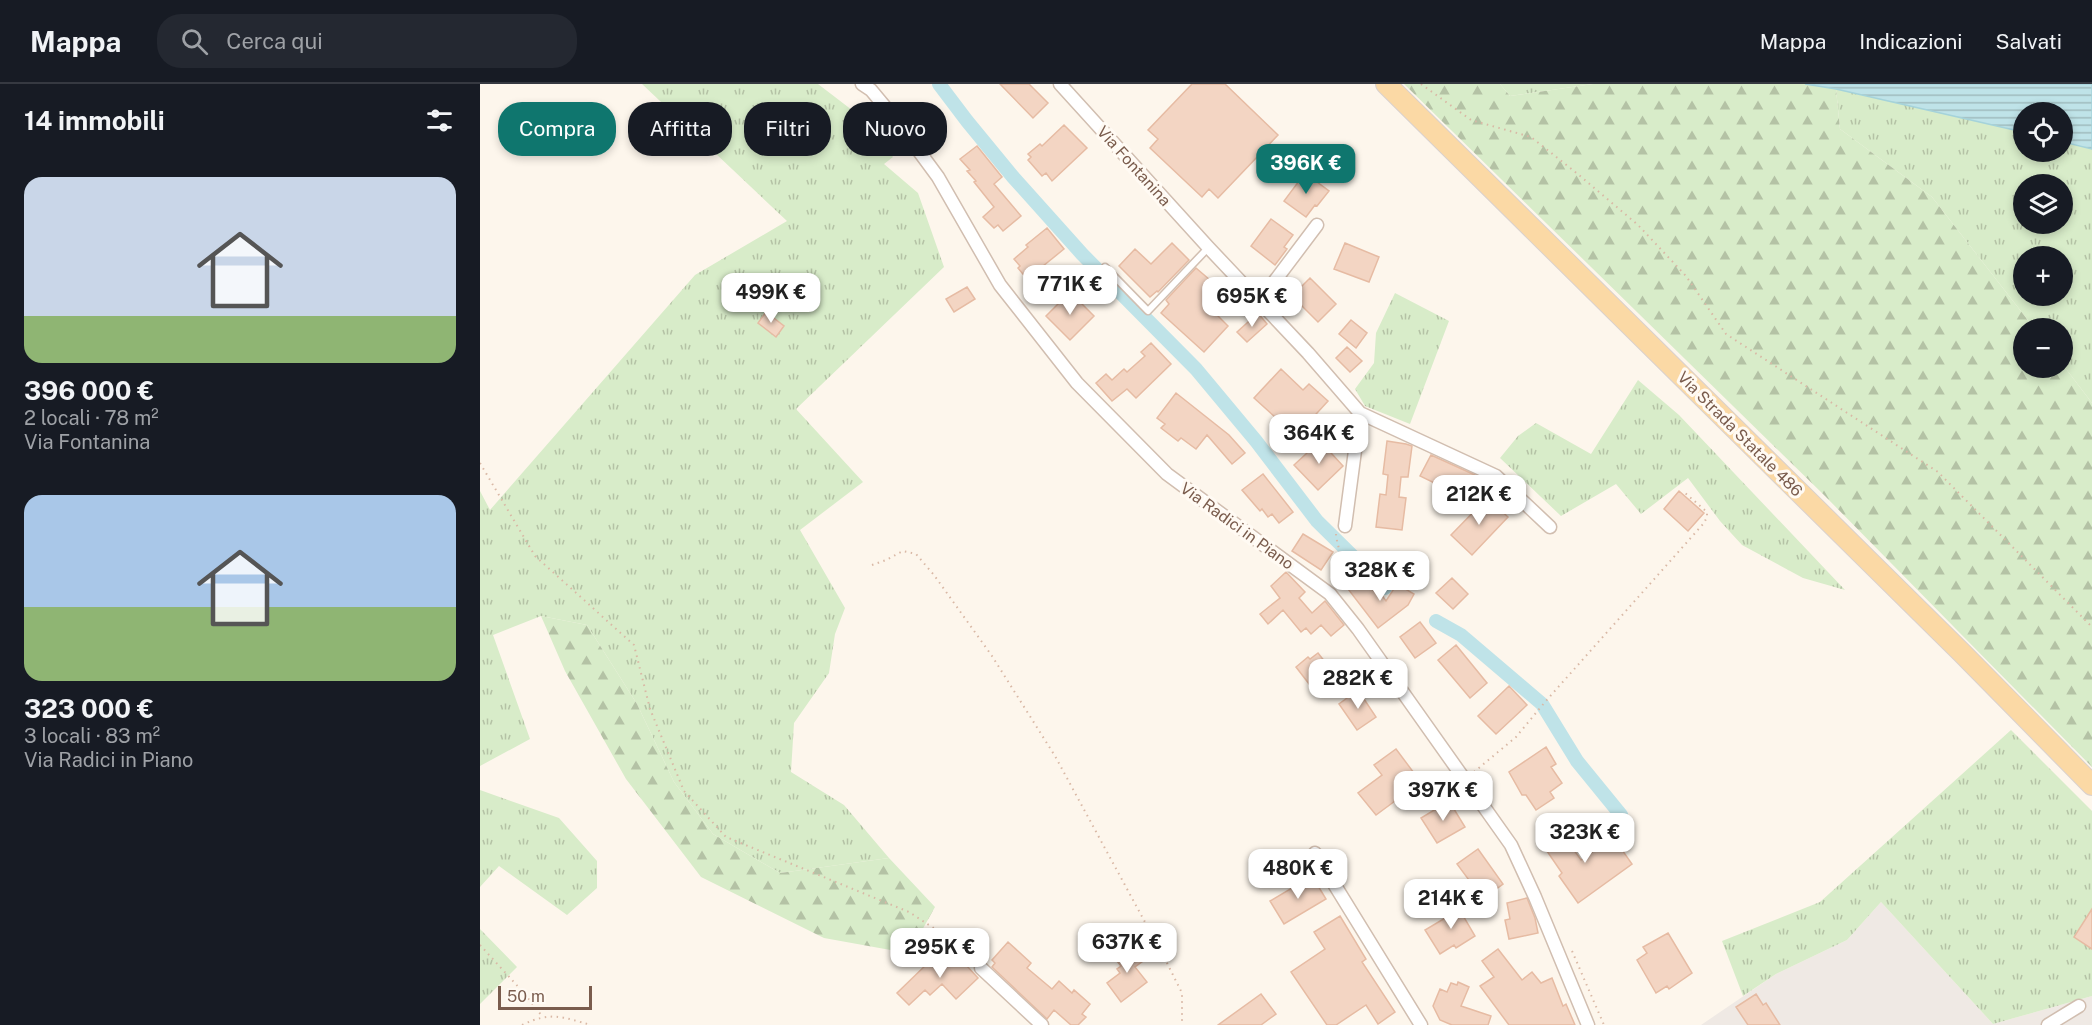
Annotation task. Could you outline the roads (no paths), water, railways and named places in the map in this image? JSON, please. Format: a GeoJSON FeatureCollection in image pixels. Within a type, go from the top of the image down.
{"type":"FeatureCollection","features":[{"type":"Feature","properties":{"kind":"main road","name":"Via Strada Statale 486"},"geometry":{"type":"LineString","coordinates":[[1386,84],[2092,784]]}},
{"type":"Feature","properties":{"kind":"street","name":"Via Fontanina"},"geometry":{"type":"LineString","coordinates":[[1060,84],[1308,353],[1360,413]]}},
{"type":"Feature","properties":{"kind":"street","name":"Via Radici in Piano"},"geometry":{"type":"LineString","coordinates":[[870,86],[938,177],[1000,285],[1077,383],[1167,474],[1330,594],[1358,629],[1511,846],[1535,897],[1588,1025]]}},
{"type":"Feature","properties":{"kind":"street"},"geometry":{"type":"LineString","coordinates":[[1259,302],[1317,225]]}},
{"type":"Feature","properties":{"kind":"street"},"geometry":{"type":"LineString","coordinates":[[1341,530],[1360,413],[1496,476],[1550,527]]}},
{"type":"Feature","properties":{"kind":"street"},"geometry":{"type":"LineString","coordinates":[[1315,853],[1421,1025]]}},
{"type":"Feature","properties":{"kind":"street"},"geometry":{"type":"LineString","coordinates":[[981,968],[1042,1025]]}},
{"type":"Feature","properties":{"kind":"street"},"geometry":{"type":"LineString","coordinates":[[2048,1025],[2079,1006]]}},
{"type":"Feature","properties":{"kind":"lane"},"geometry":{"type":"LineString","coordinates":[[1105,267],[1148,311],[1208,247]]}},
{"type":"Feature","properties":{"kind":"water"},"geometry":{"type":"Polygon","coordinates":[[[1805,84],[2092,84],[2092,149],[2073,144],[2073,102],[2013,102],[2013,130],[1805,84]]]}},
{"type":"Feature","properties":{"kind":"waterway"},"geometry":{"type":"LineString","coordinates":[[939,84],[1013,177],[1082,254],[1196,369],[1256,441],[1317,521],[1385,588]]}},
{"type":"Feature","properties":{"kind":"waterway"},"geometry":{"type":"LineString","coordinates":[[1436,621],[1461,635],[1542,704],[1577,761],[1621,815]]}}]}
